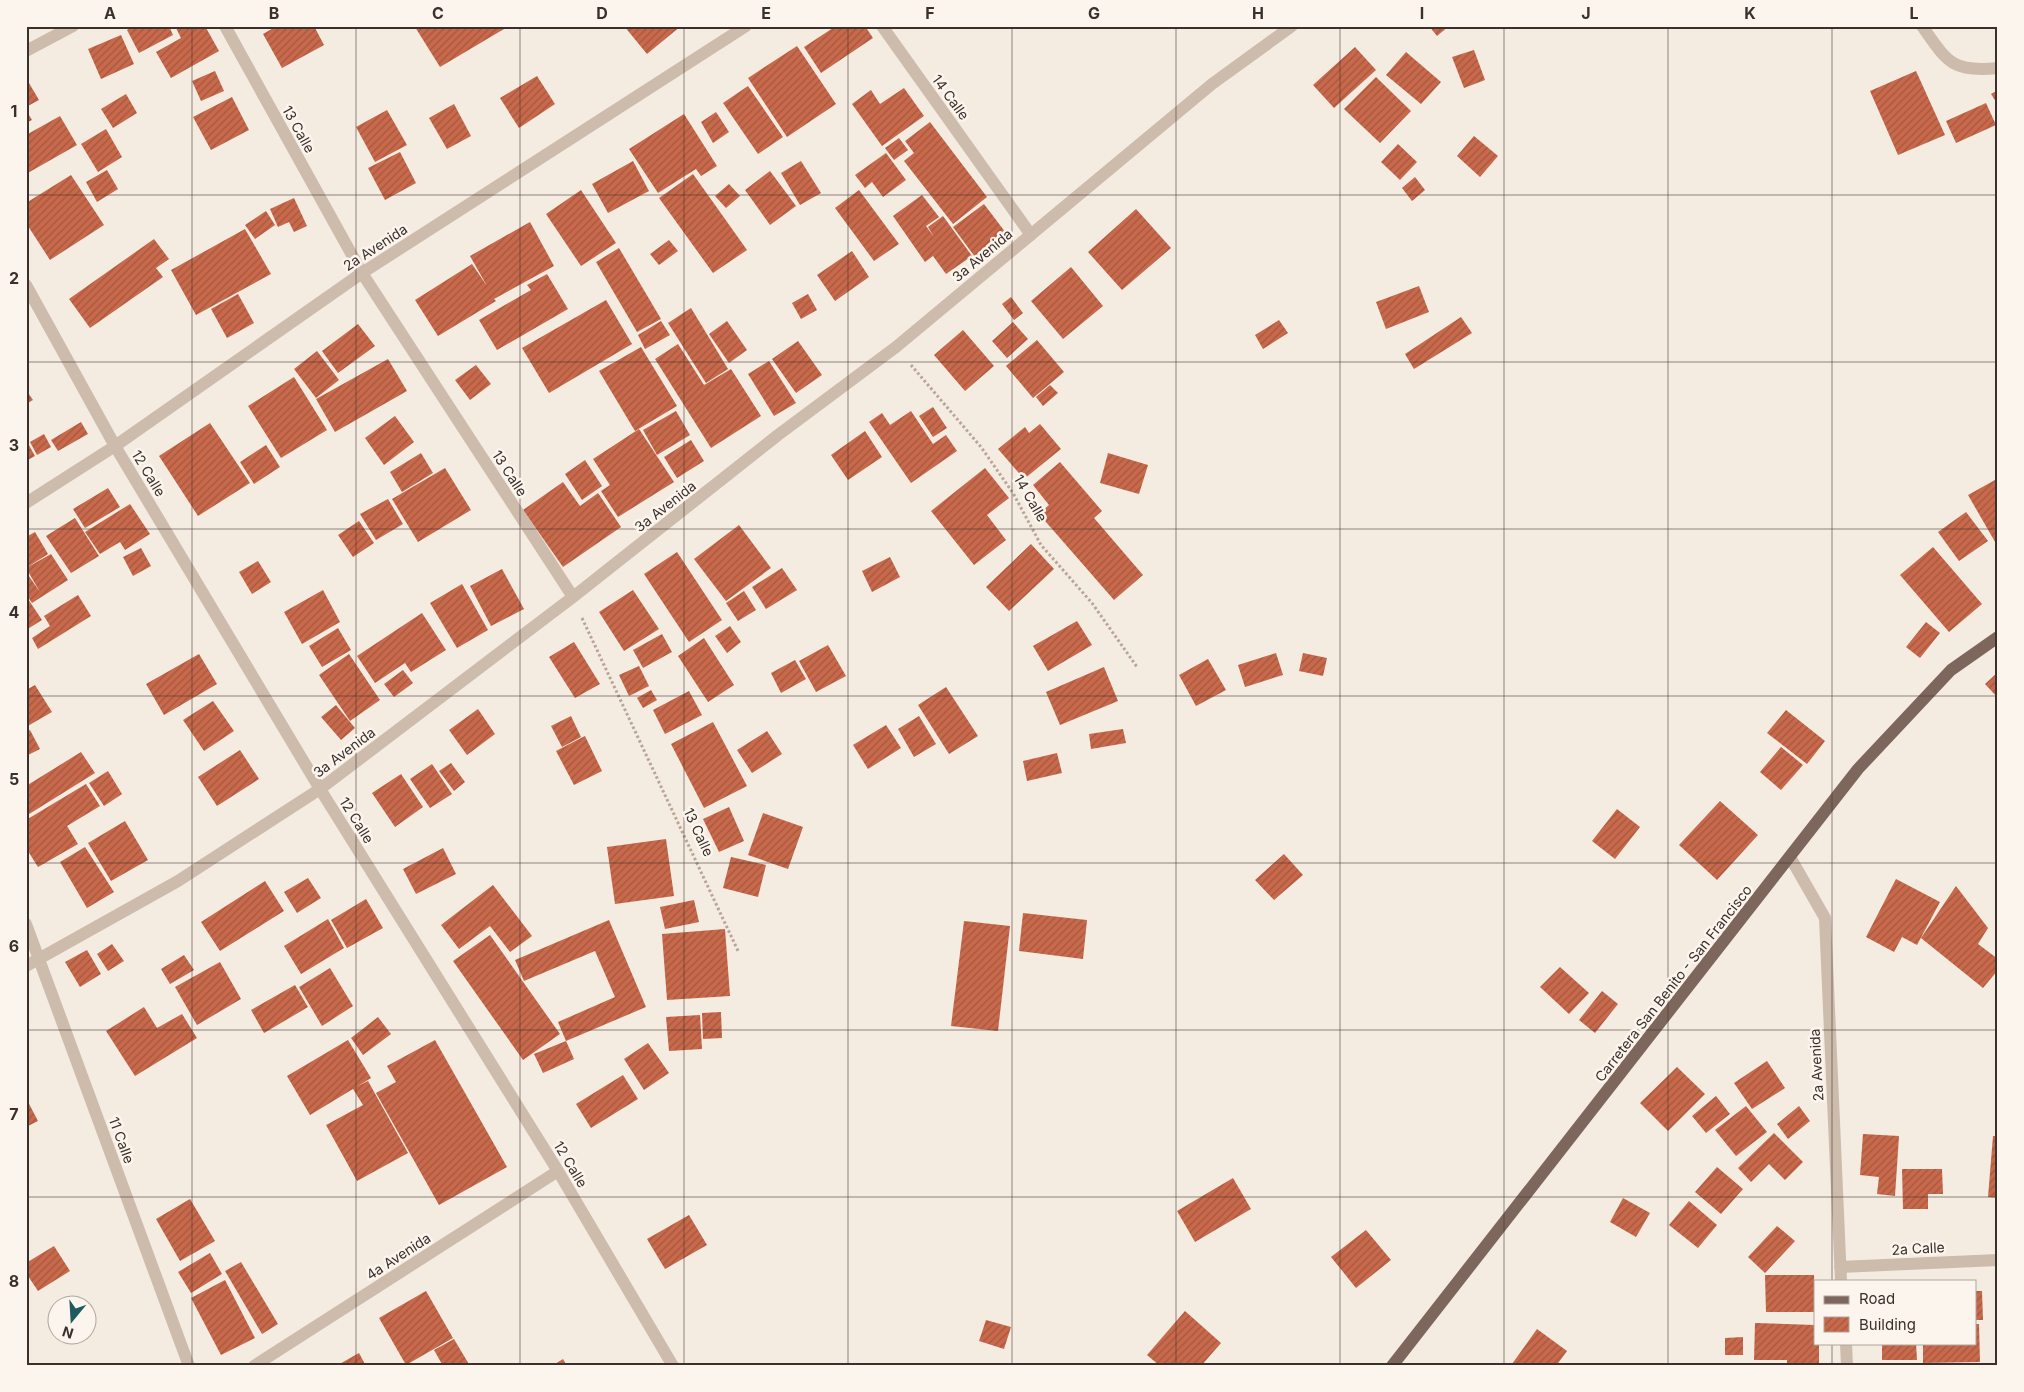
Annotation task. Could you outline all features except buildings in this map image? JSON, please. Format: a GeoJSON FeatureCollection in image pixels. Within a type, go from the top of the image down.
{"type":"FeatureCollection","features":[{"type":"Feature","properties":{"kind":"main road","name":"Carretera San Benito - San Francisco"},"geometry":{"type":"LineString","coordinates":[[1392,1366],[1858,768],[1951,670],[1998,637]]}},
{"type":"Feature","properties":{"kind":"street"},"geometry":{"type":"LineString","coordinates":[[26,51],[73,26]]}},
{"type":"Feature","properties":{"kind":"street","name":"13 Calle"},"geometry":{"type":"LineString","coordinates":[[225,26],[362,273],[573,597]]}},
{"type":"Feature","properties":{"kind":"street","name":"2a Avenida"},"geometry":{"type":"LineString","coordinates":[[26,503],[115,446],[362,273],[746,26]]}},
{"type":"Feature","properties":{"kind":"street","name":"14 Calle"},"geometry":{"type":"LineString","coordinates":[[882,26],[1031,235]]}},
{"type":"Feature","properties":{"kind":"street","name":"3a Avenida"},"geometry":{"type":"LineString","coordinates":[[26,966],[40,960],[178,881],[320,789],[573,597],[778,435],[896,347],[1212,84],[1292,26]]}},
{"type":"Feature","properties":{"kind":"street"},"geometry":{"type":"LineString","coordinates":[[1922,26],[1946,60],[1972,71],[1998,68]]}},
{"type":"Feature","properties":{"kind":"street","name":"12 Calle"},"geometry":{"type":"LineString","coordinates":[[26,285],[115,446],[320,789],[558,1171],[672,1366]]}},
{"type":"Feature","properties":{"kind":"street","name":"2a Avenida"},"geometry":{"type":"LineString","coordinates":[[1790,856],[1825,918],[1841,1280]]}},
{"type":"Feature","properties":{"kind":"street","name":"11 Calle"},"geometry":{"type":"LineString","coordinates":[[26,924],[190,1366]]}},
{"type":"Feature","properties":{"kind":"street","name":"4a Avenida"},"geometry":{"type":"LineString","coordinates":[[254,1366],[558,1171]]}},
{"type":"Feature","properties":{"kind":"street","name":"2a Calle"},"geometry":{"type":"LineString","coordinates":[[1840,1267],[1998,1260]]}},
{"type":"Feature","properties":{"kind":"street"},"geometry":{"type":"LineString","coordinates":[[1846,1344],[1847,1366]]}},
{"type":"Feature","properties":{"kind":"path","name":"14 Calle"},"geometry":{"type":"LineString","coordinates":[[896,347],[981,447],[1013,493],[1041,545],[1092,603],[1137,667]]}},
{"type":"Feature","properties":{"kind":"path","name":"13 Calle"},"geometry":{"type":"LineString","coordinates":[[573,597],[739,953]]}}]}
